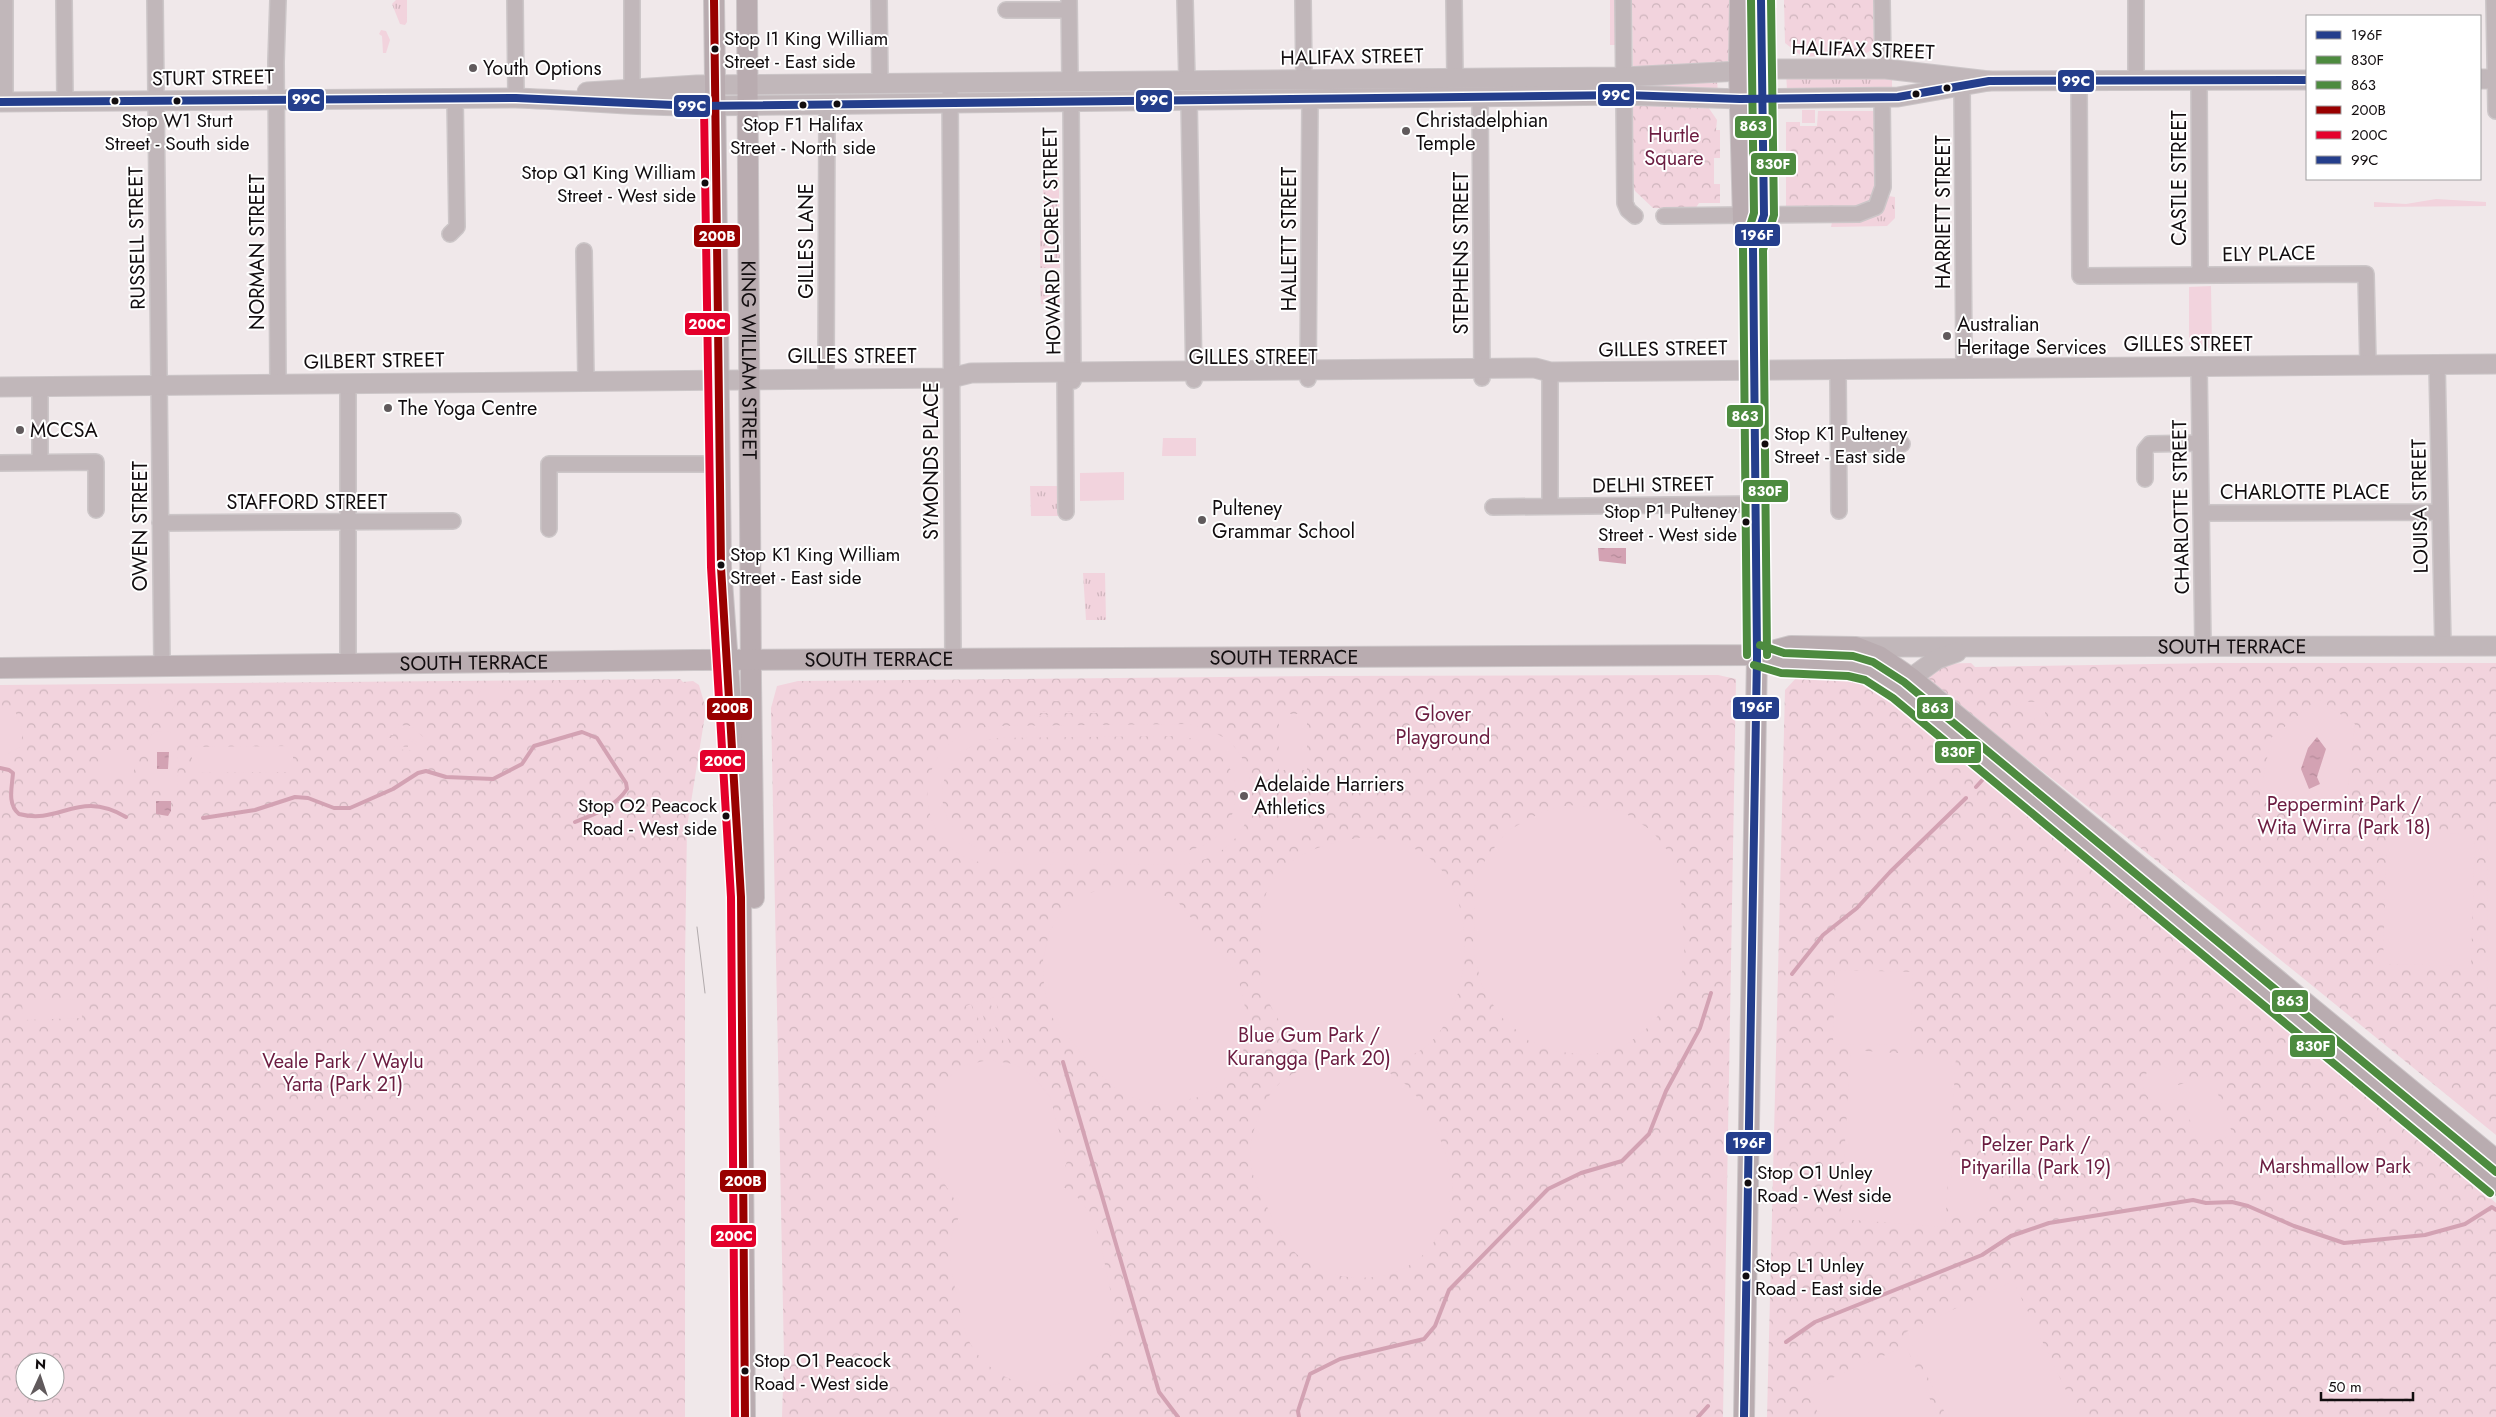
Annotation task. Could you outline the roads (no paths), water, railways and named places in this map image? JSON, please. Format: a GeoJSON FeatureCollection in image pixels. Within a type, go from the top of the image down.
{"type":"FeatureCollection","features":[{"type":"Feature","properties":{"kind":"main road","name":"KING WILLIAM STREET"},"geometry":{"type":"LineString","coordinates":[[714,0],[721,567],[728,660],[749,1048]]}},
{"type":"Feature","properties":{"kind":"main road","name":"KING WILLIAM STREET"},"geometry":{"type":"LineString","coordinates":[[747,0],[751,660],[749,1048]]}},
{"type":"Feature","properties":{"kind":"main road"},"geometry":{"type":"LineString","coordinates":[[1740,0],[1739,70],[1742,215],[1753,248],[1756,370],[1757,655],[1744,1417]]}},
{"type":"Feature","properties":{"kind":"main road"},"geometry":{"type":"LineString","coordinates":[[1753,248],[1764,215],[1761,0]]}},
{"type":"Feature","properties":{"kind":"main road","name":"SOUTH TERRACE"},"geometry":{"type":"LineString","coordinates":[[0,668],[728,660],[1757,655],[1790,646],[1856,647]]}},
{"type":"Feature","properties":{"kind":"main road"},"geometry":{"type":"LineString","coordinates":[[1856,647],[1879,656],[1905,684],[2454,1138],[2496,1185]]}},
{"type":"Feature","properties":{"kind":"main road","name":"SOUTH TERRACE"},"geometry":{"type":"LineString","coordinates":[[1757,655],[1787,664],[1850,666],[1905,684]]}},
{"type":"Feature","properties":{"kind":"main road"},"geometry":{"type":"LineString","coordinates":[[746,1417],[749,1048]]}},
{"type":"Feature","properties":{"kind":"main road"},"geometry":{"type":"LineString","coordinates":[[749,1048],[759,1417]]}},
{"type":"Feature","properties":{"kind":"main road"},"geometry":{"type":"LineString","coordinates":[[2454,1138],[2496,1160]]}},
{"type":"Feature","properties":{"kind":"street"},"geometry":{"type":"LineString","coordinates":[[3,102],[5,0]]}},
{"type":"Feature","properties":{"kind":"street"},"geometry":{"type":"LineString","coordinates":[[64,0],[65,102]]}},
{"type":"Feature","properties":{"kind":"street","name":"RUSSELL STREET"},"geometry":{"type":"LineString","coordinates":[[155,0],[159,386]]}},
{"type":"Feature","properties":{"kind":"street","name":"NORMAN STREET"},"geometry":{"type":"LineString","coordinates":[[278,0],[276,100],[278,384]]}},
{"type":"Feature","properties":{"kind":"street"},"geometry":{"type":"LineString","coordinates":[[515,0],[516,98]]}},
{"type":"Feature","properties":{"kind":"street"},"geometry":{"type":"LineString","coordinates":[[632,0],[632,88]]}},
{"type":"Feature","properties":{"kind":"street"},"geometry":{"type":"LineString","coordinates":[[879,0],[880,84]]}},
{"type":"Feature","properties":{"kind":"street"},"geometry":{"type":"LineString","coordinates":[[1185,0],[1189,100],[1194,376]]}},
{"type":"Feature","properties":{"kind":"street"},"geometry":{"type":"LineString","coordinates":[[1303,0],[1304,80]]}},
{"type":"Feature","properties":{"kind":"street"},"geometry":{"type":"LineString","coordinates":[[1454,0],[1455,79]]}},
{"type":"Feature","properties":{"kind":"street"},"geometry":{"type":"LineString","coordinates":[[1623,0],[1625,203],[1628,210],[1635,216]]}},
{"type":"Feature","properties":{"kind":"street"},"geometry":{"type":"LineString","coordinates":[[1882,0],[1883,69]]}},
{"type":"Feature","properties":{"kind":"street"},"geometry":{"type":"LineString","coordinates":[[2136,0],[2136,81]]}},
{"type":"Feature","properties":{"kind":"street"},"geometry":{"type":"LineString","coordinates":[[2494,0],[2490,79],[2496,111]]}},
{"type":"Feature","properties":{"kind":"street"},"geometry":{"type":"LineString","coordinates":[[1006,10],[1069,5],[1070,82]]}},
{"type":"Feature","properties":{"kind":"street","name":"HALIFAX STREET"},"geometry":{"type":"LineString","coordinates":[[748,105],[1310,98],[1480,88],[1624,86],[1739,70],[1883,69],[1989,81],[2306,80]]}},
{"type":"Feature","properties":{"kind":"street","name":"HALIFAX STREET"},"geometry":{"type":"LineString","coordinates":[[714,85],[1455,79],[1480,88]]}},
{"type":"Feature","properties":{"kind":"street","name":"CASTLE STREET"},"geometry":{"type":"LineString","coordinates":[[2198,80],[2200,275]]}},
{"type":"Feature","properties":{"kind":"street","name":"HALIFAX STREET"},"geometry":{"type":"LineString","coordinates":[[1624,86],[1740,100],[1898,96],[1989,81]]}},
{"type":"Feature","properties":{"kind":"street","name":"ELY PLACE"},"geometry":{"type":"LineString","coordinates":[[2079,81],[2080,276],[2366,274],[2368,365]]}},
{"type":"Feature","properties":{"kind":"street","name":"SYMONDS PLACE"},"geometry":{"type":"LineString","coordinates":[[950,83],[953,659]]}},
{"type":"Feature","properties":{"kind":"street","name":"STURT STREET"},"geometry":{"type":"LineString","coordinates":[[516,98],[632,88],[714,85]]}},
{"type":"Feature","properties":{"kind":"street","name":"HARRIETT STREET"},"geometry":{"type":"LineString","coordinates":[[1962,85],[1964,369]]}},
{"type":"Feature","properties":{"kind":"street","name":"STEPHENS STREET"},"geometry":{"type":"LineString","coordinates":[[1480,88],[1482,374]]}},
{"type":"Feature","properties":{"kind":"street"},"geometry":{"type":"LineString","coordinates":[[1764,215],[1858,214],[1876,207],[1883,187],[1882,97]]}},
{"type":"Feature","properties":{"kind":"street"},"geometry":{"type":"LineString","coordinates":[[450,234],[457,227],[455,98]]}},
{"type":"Feature","properties":{"kind":"street","name":"STURT STREET"},"geometry":{"type":"LineString","coordinates":[[3,102],[516,98],[593,100],[642,106],[748,105]]}},
{"type":"Feature","properties":{"kind":"street","name":"HALLETT STREET"},"geometry":{"type":"LineString","coordinates":[[1308,375],[1310,98]]}},
{"type":"Feature","properties":{"kind":"street","name":"HOWARD FLOREY STREET"},"geometry":{"type":"LineString","coordinates":[[1066,512],[1069,377],[1070,101]]}},
{"type":"Feature","properties":{"kind":"street","name":"GILLES LANE"},"geometry":{"type":"LineString","coordinates":[[826,379],[827,104]]}},
{"type":"Feature","properties":{"kind":"street"},"geometry":{"type":"LineString","coordinates":[[1664,216],[1742,215]]}},
{"type":"Feature","properties":{"kind":"street"},"geometry":{"type":"LineString","coordinates":[[584,251],[586,381]]}},
{"type":"Feature","properties":{"kind":"street","name":"LOUISA STREET"},"geometry":{"type":"LineString","coordinates":[[2437,364],[2443,647]]}},
{"type":"Feature","properties":{"kind":"street","name":"GILLES STREET"},"geometry":{"type":"LineString","coordinates":[[748,379],[953,378],[971,373],[1069,377],[1482,374],[1534,368],[1550,372],[2496,364]]}},
{"type":"Feature","properties":{"kind":"street","name":"CHARLOTTE STREET"},"geometry":{"type":"LineString","coordinates":[[2199,366],[2203,648]]}},
{"type":"Feature","properties":{"kind":"street"},"geometry":{"type":"LineString","coordinates":[[1838,370],[1839,511]]}},
{"type":"Feature","properties":{"kind":"street"},"geometry":{"type":"LineString","coordinates":[[1550,372],[1550,506]]}},
{"type":"Feature","properties":{"kind":"street","name":"GILBERT STREET"},"geometry":{"type":"LineString","coordinates":[[0,387],[748,379]]}},
{"type":"Feature","properties":{"kind":"street"},"geometry":{"type":"LineString","coordinates":[[348,383],[348,664]]}},
{"type":"Feature","properties":{"kind":"street","name":"OWEN STREET"},"geometry":{"type":"LineString","coordinates":[[159,386],[162,666]]}},
{"type":"Feature","properties":{"kind":"street"},"geometry":{"type":"LineString","coordinates":[[40,387],[40,463]]}},
{"type":"Feature","properties":{"kind":"street"},"geometry":{"type":"LineString","coordinates":[[2145,479],[2144,450],[2150,444],[2200,443]]}},
{"type":"Feature","properties":{"kind":"street"},"geometry":{"type":"LineString","coordinates":[[1839,444],[1902,444]]}},
{"type":"Feature","properties":{"kind":"street"},"geometry":{"type":"LineString","coordinates":[[0,463],[96,462],[96,510]]}},
{"type":"Feature","properties":{"kind":"street"},"geometry":{"type":"LineString","coordinates":[[549,529],[549,464],[719,464]]}},
{"type":"Feature","properties":{"kind":"street","name":"DELHI STREET"},"geometry":{"type":"LineString","coordinates":[[1493,507],[1756,504]]}},
{"type":"Feature","properties":{"kind":"street","name":"CHARLOTTE PLACE"},"geometry":{"type":"LineString","coordinates":[[2201,512],[2440,512]]}},
{"type":"Feature","properties":{"kind":"street","name":"STAFFORD STREET"},"geometry":{"type":"LineString","coordinates":[[160,522],[453,521]]}},
{"type":"Feature","properties":{"kind":"street","name":"SOUTH TERRACE"},"geometry":{"type":"LineString","coordinates":[[1856,647],[2203,648],[2496,646]]}},
{"type":"Feature","properties":{"kind":"street","name":"SOUTH TERRACE"},"geometry":{"type":"LineString","coordinates":[[1905,684],[1937,659],[1968,648]]}},
{"type":"Feature","properties":{"kind":"water"},"geometry":{"type":"Polygon","coordinates":[[[1598,548],[1626,548],[1626,564],[1599,561],[1598,548]]]}},
{"type":"Feature","properties":{"kind":"water"},"geometry":{"type":"Polygon","coordinates":[[[2317,737],[2326,749],[2317,777],[2320,784],[2309,789],[2301,769],[2308,748],[2317,737]]]}},
{"type":"Feature","properties":{"kind":"water"},"geometry":{"type":"Polygon","coordinates":[[[157,752],[169,752],[168,769],[157,769],[157,752]]]}},
{"type":"Feature","properties":{"kind":"water"},"geometry":{"type":"Polygon","coordinates":[[[156,801],[171,801],[171,811],[168,816],[156,814],[156,801]]]}},
{"type":"Feature","properties":{"kind":"waterway"},"geometry":{"type":"LineString","coordinates":[[203,818],[255,810],[295,797],[308,798],[334,808],[350,808],[393,789],[418,773],[426,771],[446,777],[493,779],[522,764],[534,746],[582,732],[597,738],[626,783],[627,789],[611,805],[575,822]]}},
{"type":"Feature","properties":{"kind":"waterway"},"geometry":{"type":"LineString","coordinates":[[0,768],[13,773],[12,800],[15,810],[19,814],[47,815],[95,806],[109,809],[126,817]]}},
{"type":"Feature","properties":{"kind":"waterway"},"geometry":{"type":"LineString","coordinates":[[1976,787],[1985,777]]}},
{"type":"Feature","properties":{"kind":"waterway"},"geometry":{"type":"LineString","coordinates":[[1792,974],[1823,935],[1857,908],[1890,872],[1966,798]]}},
{"type":"Feature","properties":{"kind":"waterway"},"geometry":{"type":"LineString","coordinates":[[1299,1417],[1298,1411],[1310,1374],[1340,1359],[1424,1339],[1435,1326],[1449,1290],[1548,1189],[1581,1173],[1622,1161],[1649,1134],[1666,1091],[1700,1028],[1711,993]]}},
{"type":"Feature","properties":{"kind":"waterway"},"geometry":{"type":"LineString","coordinates":[[1063,1062],[1159,1392],[1178,1417]]}},
{"type":"Feature","properties":{"kind":"waterway"},"geometry":{"type":"LineString","coordinates":[[1786,1342],[1815,1322],[1982,1255],[2011,1236],[2049,1223],[2193,1200],[2206,1203],[2232,1202],[2248,1206],[2294,1226],[2344,1243],[2425,1235],[2465,1224],[2492,1207],[2496,1210]]}},
{"type":"Feature","properties":{"kind":"waterway"},"geometry":{"type":"LineString","coordinates":[[1698,1417],[1708,1406]]}},
{"type":"Feature","properties":{"kind":"tram line"},"geometry":{"type":"LineString","coordinates":[[697,927],[705,993]]}},
{"type":"Feature","properties":{"kind":"place","name":"Stop I1 King William Street - East side"},"geometry":{"type":"Point","coordinates":[715,49]}},
{"type":"Feature","properties":{"kind":"place","name":"Youth Options"},"geometry":{"type":"Point","coordinates":[473,68]}},
{"type":"Feature","properties":{"kind":"place","name":"Stop W1 Sturt Street - South side"},"geometry":{"type":"Point","coordinates":[177,101]}},
{"type":"Feature","properties":{"kind":"place","name":"Stop F1 Halifax Street - North side"},"geometry":{"type":"Point","coordinates":[803,105]}},
{"type":"Feature","properties":{"kind":"place","name":"Christadelphian Temple"},"geometry":{"type":"Point","coordinates":[1406,131]}},
{"type":"Feature","properties":{"kind":"place","name":"Stop Q1 King William Street - West side"},"geometry":{"type":"Point","coordinates":[705,183]}},
{"type":"Feature","properties":{"kind":"place","name":"Australian Heritage Services"},"geometry":{"type":"Point","coordinates":[1947,336]}},
{"type":"Feature","properties":{"kind":"place","name":"The Yoga Centre"},"geometry":{"type":"Point","coordinates":[388,408]}},
{"type":"Feature","properties":{"kind":"place","name":"MCCSA"},"geometry":{"type":"Point","coordinates":[20,430]}},
{"type":"Feature","properties":{"kind":"place","name":"Stop K1 Pulteney Street - East side"},"geometry":{"type":"Point","coordinates":[1765,444]}},
{"type":"Feature","properties":{"kind":"place","name":"Pulteney Grammar School"},"geometry":{"type":"Point","coordinates":[1202,520]}},
{"type":"Feature","properties":{"kind":"place","name":"Stop P1 Pulteney Street - West side"},"geometry":{"type":"Point","coordinates":[1746,522]}},
{"type":"Feature","properties":{"kind":"place","name":"Stop K1 King William Street - East side"},"geometry":{"type":"Point","coordinates":[721,565]}},
{"type":"Feature","properties":{"kind":"place","name":"Adelaide Harriers Athletics"},"geometry":{"type":"Point","coordinates":[1244,796]}},
{"type":"Feature","properties":{"kind":"place","name":"Stop O2 Peacock Road - West side"},"geometry":{"type":"Point","coordinates":[726,816]}},
{"type":"Feature","properties":{"kind":"place","name":"Stop O1 Unley Road - West side"},"geometry":{"type":"Point","coordinates":[1748,1183]}},
{"type":"Feature","properties":{"kind":"place","name":"Stop L1 Unley Road - East side"},"geometry":{"type":"Point","coordinates":[1746,1276]}},
{"type":"Feature","properties":{"kind":"place","name":"Stop O1 Peacock Road - West side"},"geometry":{"type":"Point","coordinates":[745,1371]}},
{"type":"Feature","properties":{"kind":"park label","name":"Hurtle Square"},"geometry":{"type":"Point","coordinates":[1674,146]}},
{"type":"Feature","properties":{"kind":"park label","name":"Glover Playground"},"geometry":{"type":"Point","coordinates":[1443,726]}},
{"type":"Feature","properties":{"kind":"park label","name":"Peppermint Park / Wita Wirra (Park 18)"},"geometry":{"type":"Point","coordinates":[2344,816]}},
{"type":"Feature","properties":{"kind":"park label","name":"Blue Gum Park / Kurangga (Park 20)"},"geometry":{"type":"Point","coordinates":[1309,1046]}},
{"type":"Feature","properties":{"kind":"park label","name":"Veale Park / Waylu Yarta (Park 21)"},"geometry":{"type":"Point","coordinates":[343,1072]}},
{"type":"Feature","properties":{"kind":"park label","name":"Pelzer Park / Pityarilla (Park 19)"},"geometry":{"type":"Point","coordinates":[2036,1156]}},
{"type":"Feature","properties":{"kind":"park label","name":"Marshmallow Park"},"geometry":{"type":"Point","coordinates":[2335,1166]}}]}
